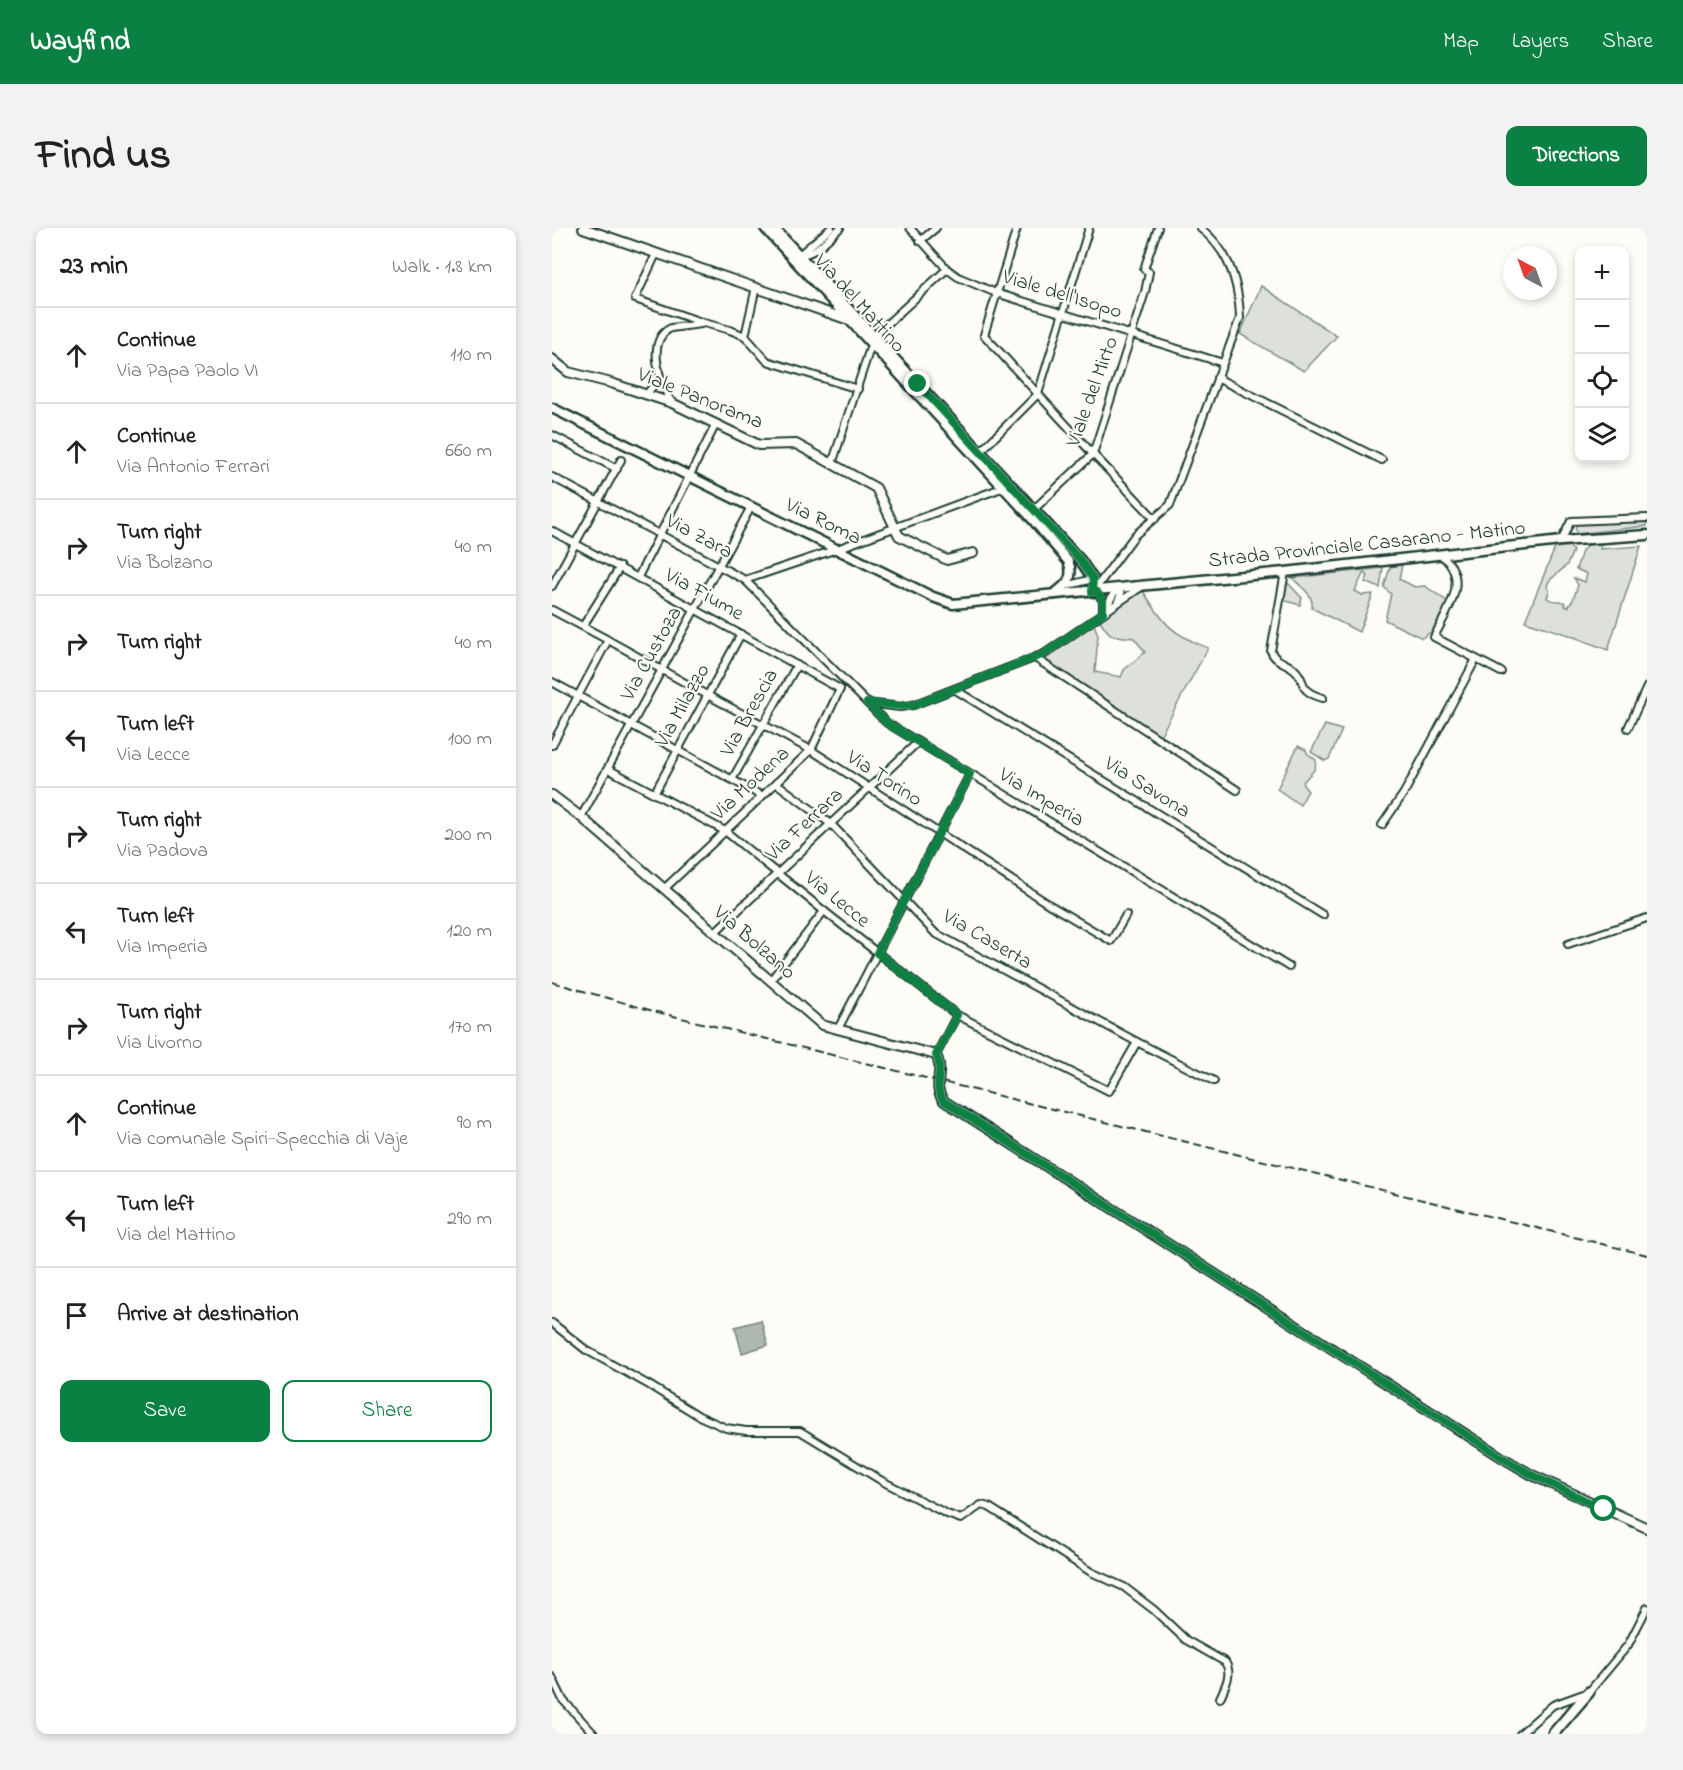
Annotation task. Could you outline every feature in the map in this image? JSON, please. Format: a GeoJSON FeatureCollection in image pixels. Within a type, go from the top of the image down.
{"type":"FeatureCollection","features":[{"type":"Feature","properties":{"kind":"main road","name":"Via del Mattino"},"geometry":{"type":"LineString","coordinates":[[765,228],[796,257],[1030,512],[1068,561],[1072,570],[1071,577],[1065,586]]}},
{"type":"Feature","properties":{"kind":"main road","name":"Via del Mattino"},"geometry":{"type":"LineString","coordinates":[[774,228],[791,246],[796,257],[813,270],[852,318]]}},
{"type":"Feature","properties":{"kind":"main road","name":"Via Roma"},"geometry":{"type":"LineString","coordinates":[[552,408],[933,597],[953,604],[1095,592]]}},
{"type":"Feature","properties":{"kind":"main road","name":"Via del Mattino"},"geometry":{"type":"LineString","coordinates":[[1030,512],[1081,561],[1093,579]]}},
{"type":"Feature","properties":{"kind":"main road","name":"Strada Provinciale Casarano - Matino"},"geometry":{"type":"LineString","coordinates":[[1095,592],[1442,556],[1561,541],[1647,535]]}},
{"type":"Feature","properties":{"kind":"main road"},"geometry":{"type":"LineString","coordinates":[[1093,579],[1095,592]]}},
{"type":"Feature","properties":{"kind":"main road"},"geometry":{"type":"LineString","coordinates":[[1054,594],[1065,586]]}},
{"type":"Feature","properties":{"kind":"main road"},"geometry":{"type":"LineString","coordinates":[[1553,1734],[1589,1692]]}},
{"type":"Feature","properties":{"kind":"street"},"geometry":{"type":"LineString","coordinates":[[583,228],[852,318]]}},
{"type":"Feature","properties":{"kind":"street"},"geometry":{"type":"LineString","coordinates":[[813,270],[813,247],[831,228]]}},
{"type":"Feature","properties":{"kind":"street"},"geometry":{"type":"LineString","coordinates":[[796,257],[840,228]]}},
{"type":"Feature","properties":{"kind":"street","name":"Viale dell'Isopo"},"geometry":{"type":"LineString","coordinates":[[910,228],[947,269],[958,277],[996,293],[1223,363]]}},
{"type":"Feature","properties":{"kind":"street"},"geometry":{"type":"LineString","coordinates":[[920,241],[936,228]]}},
{"type":"Feature","properties":{"kind":"street"},"geometry":{"type":"LineString","coordinates":[[1017,228],[984,335],[1155,519]]}},
{"type":"Feature","properties":{"kind":"street"},"geometry":{"type":"LineString","coordinates":[[977,454],[1038,394],[1089,228]]}},
{"type":"Feature","properties":{"kind":"street","name":"Viale del Mirto"},"geometry":{"type":"LineString","coordinates":[[1030,512],[1093,454],[1149,272],[1144,269],[1158,228]]}},
{"type":"Feature","properties":{"kind":"street"},"geometry":{"type":"LineString","coordinates":[[1103,613],[1103,601],[1095,592],[1135,535],[1170,505],[1240,318],[1239,301],[1231,267],[1212,237],[1200,228]]}},
{"type":"Feature","properties":{"kind":"street"},"geometry":{"type":"LineString","coordinates":[[791,246],[813,247]]}},
{"type":"Feature","properties":{"kind":"street"},"geometry":{"type":"LineString","coordinates":[[656,254],[635,299],[745,336],[767,361],[858,389]]}},
{"type":"Feature","properties":{"kind":"street"},"geometry":{"type":"LineString","coordinates":[[832,464],[874,341],[947,269]]}},
{"type":"Feature","properties":{"kind":"street"},"geometry":{"type":"LineString","coordinates":[[745,336],[756,287]]}},
{"type":"Feature","properties":{"kind":"street"},"geometry":{"type":"LineString","coordinates":[[672,403],[660,377],[657,354],[664,332],[671,328],[704,323]]}},
{"type":"Feature","properties":{"kind":"street","name":"Viale Panorama"},"geometry":{"type":"LineString","coordinates":[[552,359],[568,372],[602,380],[672,403],[759,445],[796,444],[876,488],[899,536],[947,560],[973,553]]}},
{"type":"Feature","properties":{"kind":"street"},"geometry":{"type":"LineString","coordinates":[[646,395],[660,377]]}},
{"type":"Feature","properties":{"kind":"street"},"geometry":{"type":"LineString","coordinates":[[1217,378],[1382,460]]}},
{"type":"Feature","properties":{"kind":"street"},"geometry":{"type":"LineString","coordinates":[[638,577],[716,424]]}},
{"type":"Feature","properties":{"kind":"street"},"geometry":{"type":"LineString","coordinates":[[552,446],[554,436],[616,469]]}},
{"type":"Feature","properties":{"kind":"street"},"geometry":{"type":"LineString","coordinates":[[552,586],[621,460]]}},
{"type":"Feature","properties":{"kind":"street","name":"Via Zara"},"geometry":{"type":"LineString","coordinates":[[552,477],[745,579],[837,549],[1007,486]]}},
{"type":"Feature","properties":{"kind":"street","name":"Via Custoza"},"geometry":{"type":"LineString","coordinates":[[581,817],[751,507]]}},
{"type":"Feature","properties":{"kind":"street"},"geometry":{"type":"LineString","coordinates":[[1561,541],[1571,521],[1647,518]]}},
{"type":"Feature","properties":{"kind":"street","name":"Via Fiume"},"geometry":{"type":"LineString","coordinates":[[552,531],[840,689]]}},
{"type":"Feature","properties":{"kind":"street"},"geometry":{"type":"LineString","coordinates":[[1442,556],[1450,562],[1456,580],[1455,591],[1434,637],[1501,672]]}},
{"type":"Feature","properties":{"kind":"street"},"geometry":{"type":"LineString","coordinates":[[583,627],[620,567]]}},
{"type":"Feature","properties":{"kind":"street"},"geometry":{"type":"LineString","coordinates":[[1285,572],[1271,651],[1274,657],[1293,668],[1306,690],[1323,698]]}},
{"type":"Feature","properties":{"kind":"street","name":"Via Imperia"},"geometry":{"type":"LineString","coordinates":[[745,579],[887,723],[1289,968]]}},
{"type":"Feature","properties":{"kind":"street"},"geometry":{"type":"LineString","coordinates":[[1065,586],[1093,579]]}},
{"type":"Feature","properties":{"kind":"street"},"geometry":{"type":"LineString","coordinates":[[867,703],[913,705],[1035,658],[1141,587]]}},
{"type":"Feature","properties":{"kind":"street"},"geometry":{"type":"LineString","coordinates":[[1103,613],[1116,589],[1121,594],[1116,604]]}},
{"type":"Feature","properties":{"kind":"street","name":"Via Torino"},"geometry":{"type":"LineString","coordinates":[[552,610],[811,750],[1050,905],[1111,941],[1126,915]]}},
{"type":"Feature","properties":{"kind":"street","name":"Via Milazzo"},"geometry":{"type":"LineString","coordinates":[[654,794],[741,634]]}},
{"type":"Feature","properties":{"kind":"street"},"geometry":{"type":"LineString","coordinates":[[552,745],[608,640]]}},
{"type":"Feature","properties":{"kind":"street"},"geometry":{"type":"LineString","coordinates":[[1035,658],[1237,790]]}},
{"type":"Feature","properties":{"kind":"street"},"geometry":{"type":"LineString","coordinates":[[1382,825],[1404,793],[1476,659]]}},
{"type":"Feature","properties":{"kind":"street","name":"Via Brescia"},"geometry":{"type":"LineString","coordinates":[[733,778],[797,665]]}},
{"type":"Feature","properties":{"kind":"street"},"geometry":{"type":"LineString","coordinates":[[552,682],[733,778],[762,796]]}},
{"type":"Feature","properties":{"kind":"street"},"geometry":{"type":"LineString","coordinates":[[1628,728],[1647,687]]}},
{"type":"Feature","properties":{"kind":"street","name":"Via Modena"},"geometry":{"type":"LineString","coordinates":[[664,889],[811,750],[840,689]]}},
{"type":"Feature","properties":{"kind":"street","name":"Via Savona"},"geometry":{"type":"LineString","coordinates":[[954,689],[1323,915]]}},
{"type":"Feature","properties":{"kind":"street","name":"Via Ferrara"},"geometry":{"type":"LineString","coordinates":[[715,932],[918,742]]}},
{"type":"Feature","properties":{"kind":"street","name":"Via Lecce"},"geometry":{"type":"LineString","coordinates":[[608,769],[725,831],[957,1015],[1109,1091],[1137,1042]]}},
{"type":"Feature","properties":{"kind":"street"},"geometry":{"type":"LineString","coordinates":[[838,1029],[970,774]]}},
{"type":"Feature","properties":{"kind":"street","name":"Via Caserta"},"geometry":{"type":"LineString","coordinates":[[776,783],[831,824],[935,933],[1214,1081]]}},
{"type":"Feature","properties":{"kind":"street","name":"Via Bolzano"},"geometry":{"type":"LineString","coordinates":[[552,795],[581,817],[822,1025],[936,1055]]}},
{"type":"Feature","properties":{"kind":"street"},"geometry":{"type":"LineString","coordinates":[[771,980],[824,911]]}},
{"type":"Feature","properties":{"kind":"street"},"geometry":{"type":"LineString","coordinates":[[1568,944],[1647,918]]}},
{"type":"Feature","properties":{"kind":"street"},"geometry":{"type":"LineString","coordinates":[[957,1015],[936,1055],[940,1068],[938,1092],[944,1101],[1503,1458],[1532,1475],[1647,1528]]}},
{"type":"Feature","properties":{"kind":"street"},"geometry":{"type":"LineString","coordinates":[[552,1323],[586,1350],[699,1416],[726,1428],[746,1431],[800,1431],[882,1482],[961,1519],[981,1505],[989,1507],[1091,1572],[1125,1587],[1186,1640],[1225,1662],[1229,1668],[1228,1679],[1220,1698]]}},
{"type":"Feature","properties":{"kind":"street"},"geometry":{"type":"LineString","coordinates":[[1520,1734],[1553,1705],[1589,1692],[1628,1645],[1647,1608]]}},
{"type":"Feature","properties":{"kind":"street"},"geometry":{"type":"LineString","coordinates":[[552,1677],[563,1700],[594,1734]]}},
{"type":"Feature","properties":{"kind":"shaded area"},"geometry":{"type":"Polygon","coordinates":[[[1261,286],[1337,336],[1304,371],[1240,334],[1261,286]]]}},
{"type":"Feature","properties":{"kind":"shaded area"},"geometry":{"type":"Polygon","coordinates":[[[1647,521],[1647,526],[1576,534],[1575,524],[1647,521]]]}},
{"type":"Feature","properties":{"kind":"shaded area"},"geometry":{"type":"Polygon","coordinates":[[[1601,543],[1600,549],[1641,546],[1608,650],[1525,621],[1555,548],[1570,546],[1573,551],[1567,565],[1549,581],[1547,598],[1564,602],[1568,607],[1578,585],[1574,578],[1585,582],[1587,574],[1576,569],[1582,551],[1587,545],[1601,543]]]}},
{"type":"Feature","properties":{"kind":"shaded area"},"geometry":{"type":"Polygon","coordinates":[[[1402,565],[1399,579],[1415,587],[1425,586],[1448,602],[1432,631],[1422,638],[1385,620],[1391,594],[1384,587],[1390,567],[1402,565]]]}},
{"type":"Feature","properties":{"kind":"shaded area"},"geometry":{"type":"Polygon","coordinates":[[[1383,568],[1380,588],[1365,582],[1368,576],[1364,572],[1355,591],[1362,595],[1373,594],[1359,632],[1312,608],[1309,595],[1292,578],[1383,568]]]}},
{"type":"Feature","properties":{"kind":"shaded area"},"geometry":{"type":"Polygon","coordinates":[[[1287,582],[1302,598],[1300,605],[1283,600],[1287,582]]]}},
{"type":"Feature","properties":{"kind":"shaded area"},"geometry":{"type":"Polygon","coordinates":[[[1143,591],[1170,627],[1185,638],[1208,648],[1159,738],[1045,662],[1094,624],[1098,635],[1095,672],[1121,677],[1124,670],[1145,652],[1134,638],[1110,634],[1099,619],[1143,591]]]}},
{"type":"Feature","properties":{"kind":"shaded area"},"geometry":{"type":"Polygon","coordinates":[[[1325,725],[1342,730],[1329,759],[1325,761],[1311,752],[1325,725]]]}},
{"type":"Feature","properties":{"kind":"shaded area"},"geometry":{"type":"Polygon","coordinates":[[[1298,746],[1316,760],[1315,769],[1303,782],[1308,791],[1300,805],[1277,789],[1298,746]]]}},
{"type":"Feature","properties":{"kind":"shaded area"},"geometry":{"type":"Polygon","coordinates":[[[761,1320],[768,1345],[742,1353],[735,1327],[761,1320]]]}},
{"type":"Feature","properties":{"kind":"railway"},"geometry":{"type":"LineString","coordinates":[[552,982],[653,1011],[1647,1255]]}},
{"type":"Feature","properties":{"kind":"route"},"geometry":{"type":"LineString","coordinates":[[918,384],[1081,561],[1093,579],[1092,592],[1097,592],[1104,606],[1103,613],[1035,658],[1015,664],[922,703],[888,706],[867,703],[887,723],[970,774],[877,953],[957,1015],[936,1055],[940,1068],[937,1087],[940,1097],[1503,1458],[1532,1475],[1604,1509]]}}]}
